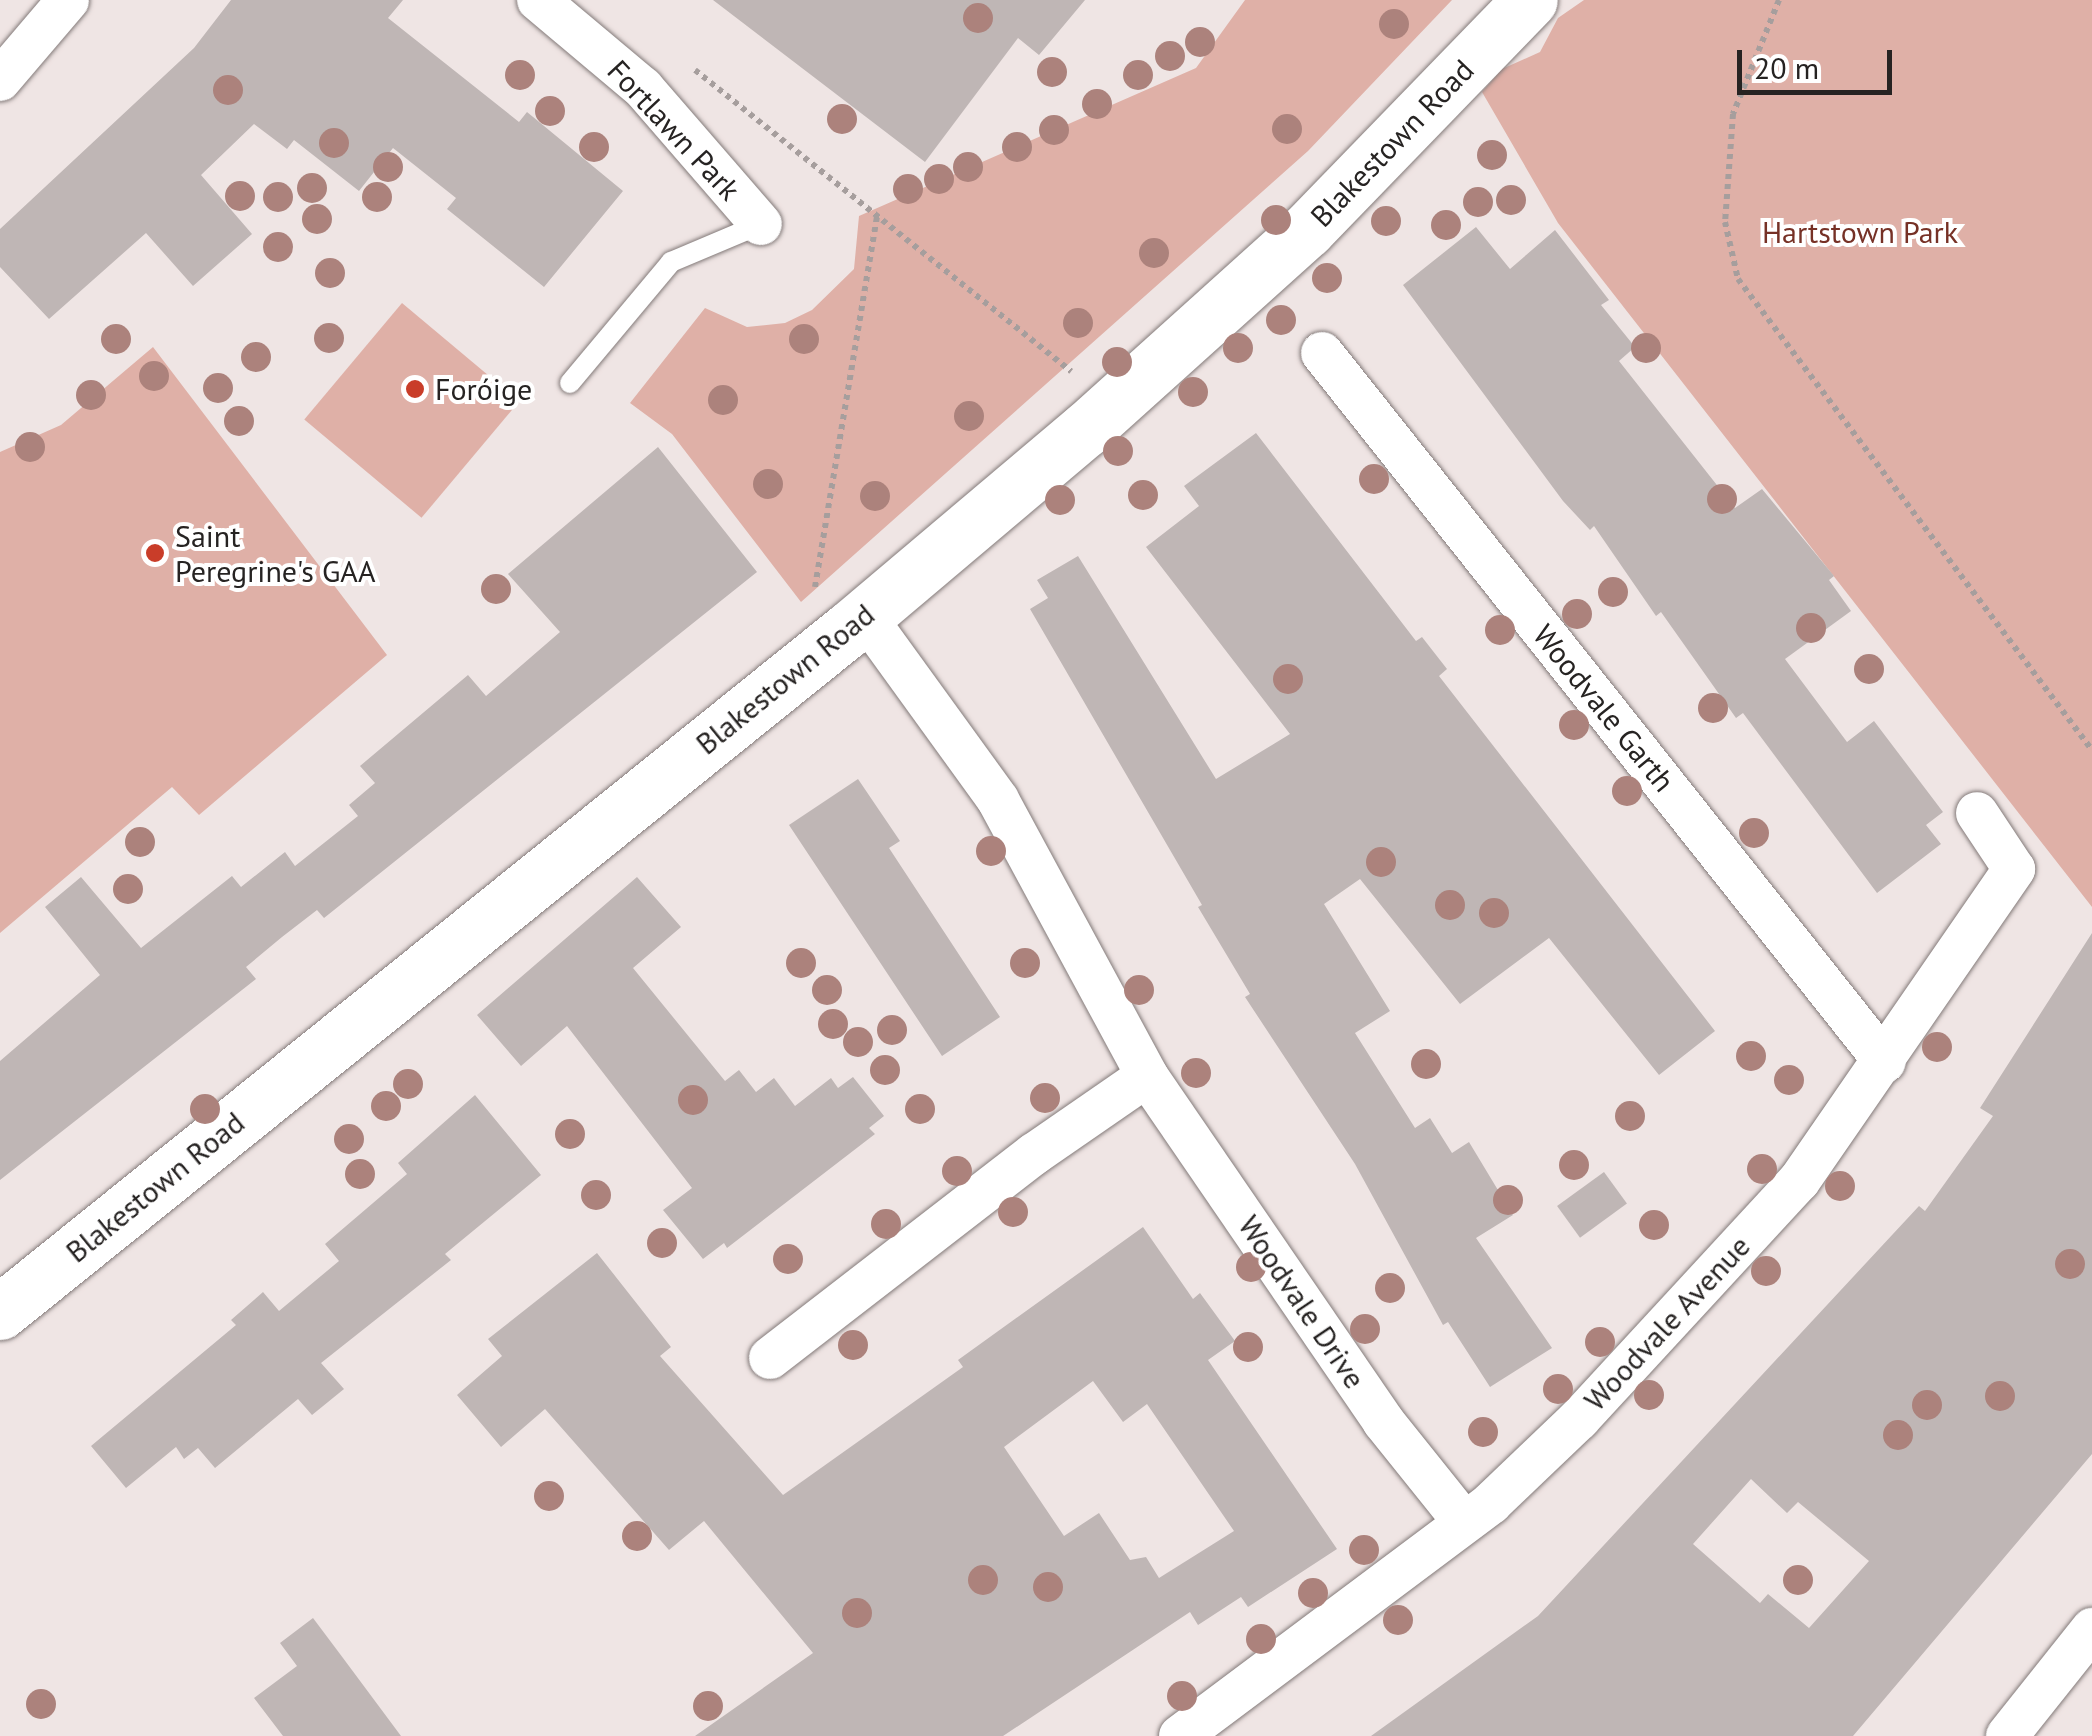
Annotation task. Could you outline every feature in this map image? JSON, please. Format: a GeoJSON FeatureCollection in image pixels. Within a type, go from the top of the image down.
{"type":"FeatureCollection","features":[{"type":"Feature","properties":{"kind":"street"},"geometry":{"type":"LineString","coordinates":[[0,80],[68,0]]}},
{"type":"Feature","properties":{"kind":"street","name":"Fortlawn Park"},"geometry":{"type":"LineString","coordinates":[[538,0],[643,88],[761,224]]}},
{"type":"Feature","properties":{"kind":"street","name":"Blakestown Road"},"geometry":{"type":"LineString","coordinates":[[0,1312],[857,623],[1110,408],[1307,230],[1530,0]]}},
{"type":"Feature","properties":{"kind":"street","name":"Woodvale Garth"},"geometry":{"type":"LineString","coordinates":[[1322,353],[1885,1062]]}},
{"type":"Feature","properties":{"kind":"street","name":"Woodvale Drive"},"geometry":{"type":"LineString","coordinates":[[857,623],[998,800],[1147,1076],[1383,1421],[1464,1522]]}},
{"type":"Feature","properties":{"kind":"street","name":"Woodvale Avenue"},"geometry":{"type":"LineString","coordinates":[[1180,1736],[1464,1522],[1580,1419],[1790,1192],[1885,1062],[2014,869],[1976,813]]}},
{"type":"Feature","properties":{"kind":"street"},"geometry":{"type":"LineString","coordinates":[[770,1358],[1034,1154],[1147,1076]]}},
{"type":"Feature","properties":{"kind":"street"},"geometry":{"type":"LineString","coordinates":[[2007,1736],[2092,1630]]}},
{"type":"Feature","properties":{"kind":"lane"},"geometry":{"type":"LineString","coordinates":[[570,383],[671,262],[761,224]]}},
{"type":"Feature","properties":{"kind":"path"},"geometry":{"type":"LineString","coordinates":[[1779,0],[1733,114],[1725,222],[1738,280],[2092,750]]}},
{"type":"Feature","properties":{"kind":"path"},"geometry":{"type":"LineString","coordinates":[[691,66],[1110,408]]}},
{"type":"Feature","properties":{"kind":"path"},"geometry":{"type":"LineString","coordinates":[[857,623],[814,586],[877,214]]}},
{"type":"Feature","properties":{"kind":"green space"},"geometry":{"type":"Polygon","coordinates":[[[1245,0],[1452,0],[1308,151],[801,602],[672,434],[630,403],[705,308],[747,327],[785,323],[812,310],[854,269],[859,216],[1196,68],[1245,0]]]}},
{"type":"Feature","properties":{"kind":"green space","name":"Hartstown Park"},"geometry":{"type":"Polygon","coordinates":[[[1584,0],[2092,0],[2092,907],[1558,223],[1482,92],[1502,69],[1540,52],[1558,18],[1584,0]]]}},
{"type":"Feature","properties":{"kind":"green space"},"geometry":{"type":"Polygon","coordinates":[[[402,303],[519,401],[422,518],[304,419],[402,303]]]}},
{"type":"Feature","properties":{"kind":"green space","name":"Saint Peregrine's GAA"},"geometry":{"type":"Polygon","coordinates":[[[153,347],[387,655],[199,815],[172,787],[0,933],[0,452],[61,425],[153,347]]]}},
{"type":"Feature","properties":{"kind":"building"},"geometry":{"type":"Polygon","coordinates":[[[231,0],[403,0],[388,18],[519,122],[527,112],[623,191],[544,287],[447,209],[456,198],[393,148],[359,191],[294,140],[287,149],[254,124],[201,175],[252,234],[193,286],[146,233],[49,319],[0,267],[0,229],[194,48],[231,0]]]}},
{"type":"Feature","properties":{"kind":"building"},"geometry":{"type":"Polygon","coordinates":[[[713,0],[1085,0],[1039,55],[1018,38],[925,162],[713,0]]]}},
{"type":"Feature","properties":{"kind":"building"},"geometry":{"type":"Polygon","coordinates":[[[1476,227],[1510,269],[1555,230],[1609,300],[1601,305],[1635,347],[1619,361],[1735,508],[1762,489],[1834,576],[1829,580],[1851,611],[1785,659],[1847,742],[1874,721],[1943,812],[1926,825],[1941,844],[1877,893],[1743,713],[1736,718],[1661,612],[1656,616],[1594,526],[1590,530],[1563,501],[1403,285],[1476,227]]]}},
{"type":"Feature","properties":{"kind":"building"},"geometry":{"type":"Polygon","coordinates":[[[1256,433],[1416,641],[1422,637],[1447,669],[1439,676],[1715,1031],[1659,1075],[1549,938],[1460,1004],[1360,879],[1324,904],[1390,1011],[1355,1033],[1415,1128],[1430,1118],[1452,1153],[1469,1142],[1513,1215],[1476,1238],[1552,1348],[1490,1387],[1448,1322],[1443,1325],[1355,1164],[1245,997],[1250,994],[1198,907],[1202,905],[1030,609],[1048,598],[1037,580],[1078,556],[1216,779],[1290,734],[1146,547],[1199,506],[1184,486],[1256,433]]]}},
{"type":"Feature","properties":{"kind":"building"},"geometry":{"type":"Polygon","coordinates":[[[658,447],[757,572],[324,918],[317,910],[282,937],[246,967],[256,979],[0,1180],[0,1061],[100,975],[45,907],[81,877],[141,948],[232,876],[241,887],[285,852],[295,866],[358,816],[349,805],[375,783],[360,766],[468,675],[486,696],[560,632],[508,574],[658,447]]]}},
{"type":"Feature","properties":{"kind":"building"},"geometry":{"type":"Polygon","coordinates":[[[858,779],[900,841],[889,848],[1000,1017],[942,1056],[789,825],[858,779]]]}},
{"type":"Feature","properties":{"kind":"building"},"geometry":{"type":"Polygon","coordinates":[[[637,877],[681,927],[633,968],[725,1081],[739,1070],[756,1092],[774,1078],[795,1106],[831,1078],[838,1088],[853,1077],[884,1116],[869,1128],[875,1134],[727,1248],[724,1243],[703,1259],[663,1210],[692,1188],[567,1026],[521,1066],[477,1015],[637,877]]]}},
{"type":"Feature","properties":{"kind":"building"},"geometry":{"type":"Polygon","coordinates":[[[2092,933],[2092,1454],[1853,1736],[1371,1736],[1538,1616],[1919,1206],[1925,1211],[1993,1116],[1980,1108],[2092,933]],[[1751,1479],[1693,1544],[1760,1603],[1768,1594],[1809,1628],[1869,1561],[1798,1502],[1787,1513],[1751,1479]]]}},
{"type":"Feature","properties":{"kind":"building"},"geometry":{"type":"Polygon","coordinates":[[[475,1095],[541,1175],[445,1254],[451,1260],[321,1363],[344,1389],[312,1415],[298,1399],[215,1468],[198,1448],[184,1459],[176,1447],[126,1488],[91,1446],[236,1325],[231,1320],[263,1292],[279,1311],[339,1261],[325,1244],[407,1174],[398,1163],[475,1095]]]}},
{"type":"Feature","properties":{"kind":"building"},"geometry":{"type":"Polygon","coordinates":[[[1604,1172],[1627,1204],[1580,1238],[1557,1206],[1604,1172]]]}},
{"type":"Feature","properties":{"kind":"building"},"geometry":{"type":"Polygon","coordinates":[[[1143,1227],[1193,1299],[1200,1293],[1235,1341],[1208,1360],[1337,1549],[1248,1607],[1241,1597],[1198,1625],[1190,1612],[1003,1736],[695,1736],[813,1653],[704,1521],[669,1550],[545,1409],[501,1447],[457,1395],[502,1356],[488,1339],[597,1253],[671,1347],[660,1356],[783,1495],[963,1367],[958,1360],[1143,1227]],[[1093,1381],[1004,1447],[1064,1536],[1099,1513],[1130,1560],[1146,1557],[1159,1578],[1234,1531],[1147,1404],[1123,1422],[1093,1381]]]}},
{"type":"Feature","properties":{"kind":"building"},"geometry":{"type":"Polygon","coordinates":[[[313,1618],[401,1736],[283,1736],[254,1698],[297,1666],[280,1643],[313,1618]]]}},
{"type":"Feature","properties":{"kind":"place","name":"Foróige"},"geometry":{"type":"Point","coordinates":[415,389]}},
{"type":"Feature","properties":{"kind":"place","name":"Saint Peregrine's GAA"},"geometry":{"type":"Point","coordinates":[155,553]}}]}
